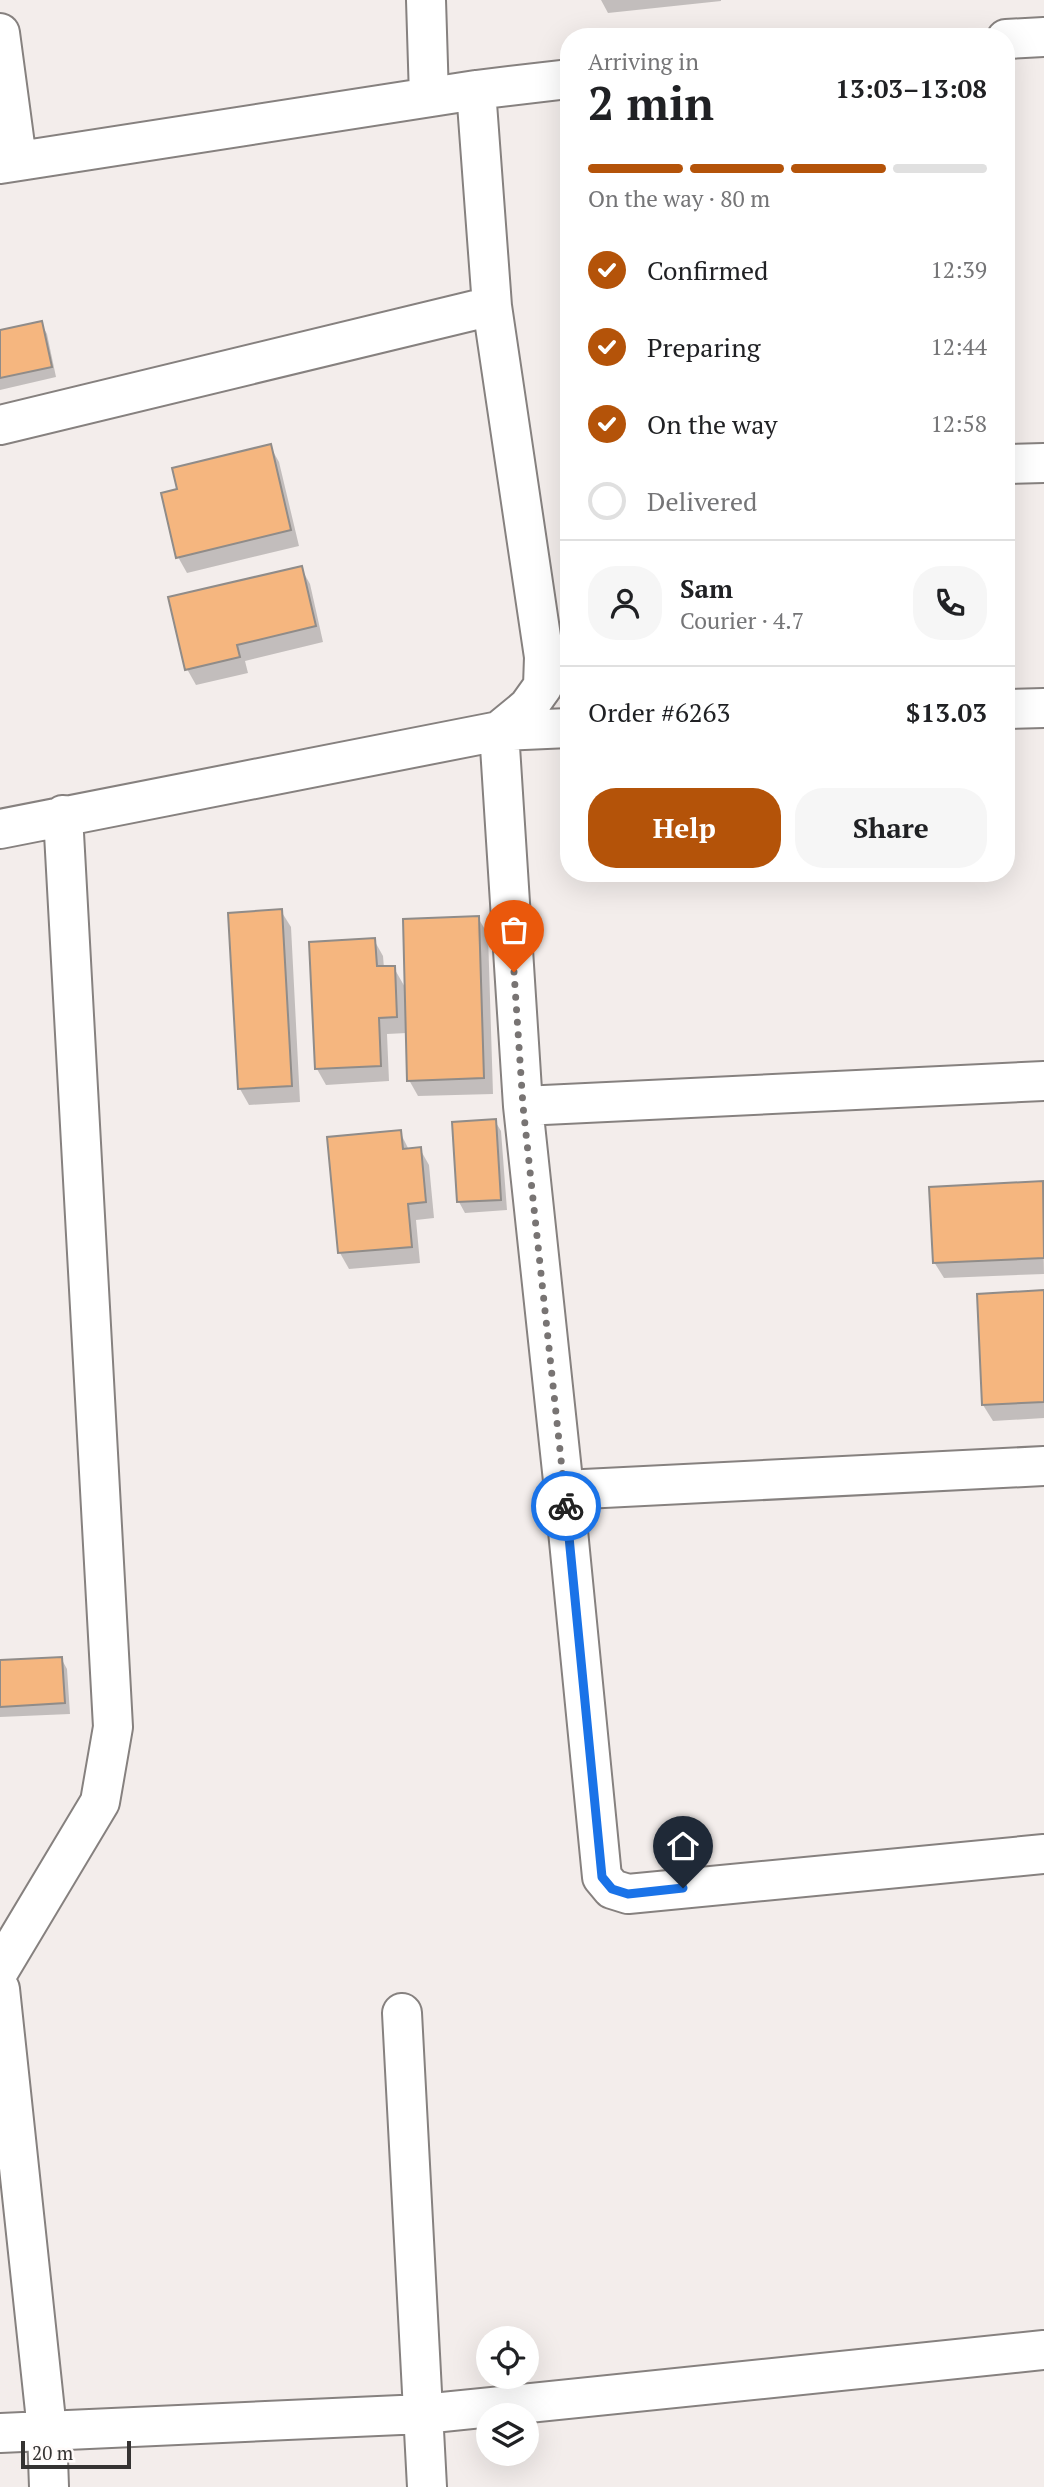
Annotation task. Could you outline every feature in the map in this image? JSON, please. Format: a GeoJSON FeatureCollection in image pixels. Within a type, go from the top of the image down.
{"type":"FeatureCollection","features":[{"type":"Feature","properties":{"kind":"street"},"geometry":{"type":"LineString","coordinates":[[426,0],[429,97]]}},
{"type":"Feature","properties":{"kind":"street"},"geometry":{"type":"LineString","coordinates":[[0,33],[9,162],[476,90],[560,80]]}},
{"type":"Feature","properties":{"kind":"street"},"geometry":{"type":"LineString","coordinates":[[1015,39],[1044,37]]}},
{"type":"Feature","properties":{"kind":"street"},"geometry":{"type":"LineString","coordinates":[[476,90],[492,306],[544,657],[542,686],[528,707],[499,731]]}},
{"type":"Feature","properties":{"kind":"street"},"geometry":{"type":"LineString","coordinates":[[0,425],[492,306]]}},
{"type":"Feature","properties":{"kind":"street"},"geometry":{"type":"LineString","coordinates":[[1015,464],[1044,463]]}},
{"type":"Feature","properties":{"kind":"street"},"geometry":{"type":"LineString","coordinates":[[1015,709],[1044,708]]}},
{"type":"Feature","properties":{"kind":"street"},"geometry":{"type":"LineString","coordinates":[[0,829],[499,731],[560,728]]}},
{"type":"Feature","properties":{"kind":"street"},"geometry":{"type":"LineString","coordinates":[[499,731],[523,1106],[602,1877],[612,1889],[628,1894],[1044,1854]]}},
{"type":"Feature","properties":{"kind":"street"},"geometry":{"type":"LineString","coordinates":[[0,1969],[100,1801],[113,1727],[63,815]]}},
{"type":"Feature","properties":{"kind":"street"},"geometry":{"type":"LineString","coordinates":[[523,1106],[1044,1081]]}},
{"type":"Feature","properties":{"kind":"street"},"geometry":{"type":"LineString","coordinates":[[564,1490],[1044,1466]]}},
{"type":"Feature","properties":{"kind":"street"},"geometry":{"type":"LineString","coordinates":[[0,1989],[47,2430],[49,2487]]}},
{"type":"Feature","properties":{"kind":"street"},"geometry":{"type":"LineString","coordinates":[[402,2013],[427,2487]]}},
{"type":"Feature","properties":{"kind":"street"},"geometry":{"type":"LineString","coordinates":[[0,2433],[424,2414],[1044,2350]]}},
{"type":"Feature","properties":{"kind":"building"},"geometry":{"type":"Polygon","coordinates":[[[42,321],[52,367],[0,378],[0,330],[42,321]]]}},
{"type":"Feature","properties":{"kind":"building"},"geometry":{"type":"Polygon","coordinates":[[[271,444],[291,530],[176,558],[161,493],[177,489],[172,468],[271,444]]]}},
{"type":"Feature","properties":{"kind":"building"},"geometry":{"type":"Polygon","coordinates":[[[302,566],[316,626],[237,645],[240,657],[185,670],[168,597],[302,566]]]}},
{"type":"Feature","properties":{"kind":"building"},"geometry":{"type":"Polygon","coordinates":[[[282,909],[292,1086],[238,1089],[228,913],[282,909]]]}},
{"type":"Feature","properties":{"kind":"building"},"geometry":{"type":"Polygon","coordinates":[[[479,916],[484,1078],[407,1081],[403,919],[479,916]]]}},
{"type":"Feature","properties":{"kind":"building"},"geometry":{"type":"Polygon","coordinates":[[[375,938],[377,966],[395,966],[397,1017],[379,1018],[381,1066],[315,1069],[309,942],[375,938]]]}},
{"type":"Feature","properties":{"kind":"building"},"geometry":{"type":"Polygon","coordinates":[[[496,1119],[501,1200],[457,1202],[452,1122],[496,1119]]]}},
{"type":"Feature","properties":{"kind":"building"},"geometry":{"type":"Polygon","coordinates":[[[401,1130],[403,1149],[421,1147],[426,1202],[408,1204],[412,1247],[338,1253],[327,1137],[401,1130]]]}},
{"type":"Feature","properties":{"kind":"building"},"geometry":{"type":"Polygon","coordinates":[[[1043,1181],[1044,1258],[933,1263],[929,1187],[1043,1181]]]}},
{"type":"Feature","properties":{"kind":"building"},"geometry":{"type":"Polygon","coordinates":[[[1044,1290],[1044,1402],[982,1405],[977,1294],[1044,1290]]]}},
{"type":"Feature","properties":{"kind":"building"},"geometry":{"type":"Polygon","coordinates":[[[62,1657],[65,1703],[0,1707],[0,1660],[62,1657]]]}},
{"type":"Feature","properties":{"kind":"way so far"},"geometry":{"type":"LineString","coordinates":[[514,972],[523,1106],[566,1506]]}},
{"type":"Feature","properties":{"kind":"route"},"geometry":{"type":"LineString","coordinates":[[566,1506],[602,1877],[612,1889],[628,1894],[683,1888]]}}]}
